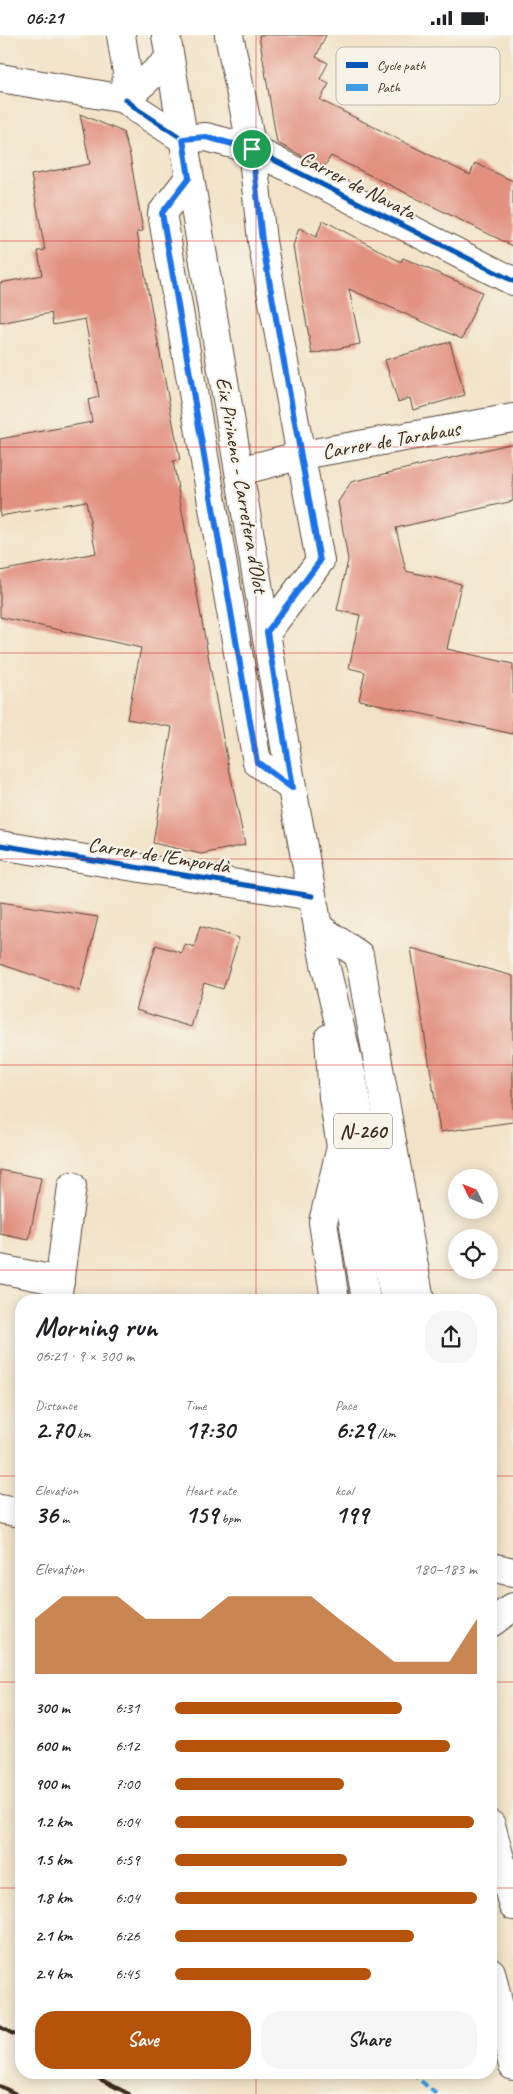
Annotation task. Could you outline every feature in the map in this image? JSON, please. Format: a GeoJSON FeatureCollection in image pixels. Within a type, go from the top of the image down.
{"type":"FeatureCollection","features":[{"type":"Feature","properties":{"kind":"street"},"geometry":{"type":"LineString","coordinates":[[121,35],[127,73],[125,99]]}},
{"type":"Feature","properties":{"kind":"street"},"geometry":{"type":"LineString","coordinates":[[229,35],[252,149],[262,241],[320,561],[267,632]]}},
{"type":"Feature","properties":{"kind":"street"},"geometry":{"type":"LineString","coordinates":[[125,99],[168,47]]}},
{"type":"Feature","properties":{"kind":"street","name":"Eix Pirinenc - Carretera d'Olot"},"geometry":{"type":"LineString","coordinates":[[168,47],[292,788],[325,964],[351,1073],[395,1294]]}},
{"type":"Feature","properties":{"kind":"street"},"geometry":{"type":"LineString","coordinates":[[0,78],[125,99],[183,139]]}},
{"type":"Feature","properties":{"kind":"street","name":"Carrer de Navata"},"geometry":{"type":"LineString","coordinates":[[183,139],[206,137],[252,149],[513,281]]}},
{"type":"Feature","properties":{"kind":"street"},"geometry":{"type":"LineString","coordinates":[[189,178],[162,213],[257,762],[292,788]]}},
{"type":"Feature","properties":{"kind":"street","name":"Carrer de Tarabaus"},"geometry":{"type":"LineString","coordinates":[[240,471],[302,455],[513,418]]}},
{"type":"Feature","properties":{"kind":"street","name":"Carrer de l'Empordà"},"geometry":{"type":"LineString","coordinates":[[0,845],[312,896]]}},
{"type":"Feature","properties":{"kind":"street"},"geometry":{"type":"LineString","coordinates":[[318,927],[359,955],[419,1294]]}},
{"type":"Feature","properties":{"kind":"street","name":"Eix Pirinenc - Carretera d'Olot"},"geometry":{"type":"LineString","coordinates":[[325,964],[333,1097],[365,1294]]}},
{"type":"Feature","properties":{"kind":"street"},"geometry":{"type":"LineString","coordinates":[[334,1294],[323,1222],[341,1147]]}},
{"type":"Feature","properties":{"kind":"street"},"geometry":{"type":"LineString","coordinates":[[0,1269],[59,1291],[72,1186]]}},
{"type":"Feature","properties":{"kind":"street"},"geometry":{"type":"LineString","coordinates":[[0,1509],[15,1512]]}},
{"type":"Feature","properties":{"kind":"street"},"geometry":{"type":"LineString","coordinates":[[497,1568],[513,1572]]}},
{"type":"Feature","properties":{"kind":"street"},"geometry":{"type":"LineString","coordinates":[[497,1619],[513,1607]]}},
{"type":"Feature","properties":{"kind":"street"},"geometry":{"type":"LineString","coordinates":[[497,1847],[513,1906]]}},
{"type":"Feature","properties":{"kind":"street"},"geometry":{"type":"LineString","coordinates":[[497,1998],[513,2066]]}},
{"type":"Feature","properties":{"kind":"building"},"geometry":{"type":"Polygon","coordinates":[[[259,35],[326,35],[316,57],[328,63],[320,79],[329,84],[320,100],[470,175],[475,163],[513,181],[513,246],[331,156],[324,167],[277,143],[259,35]]]}},
{"type":"Feature","properties":{"kind":"building"},"geometry":{"type":"Polygon","coordinates":[[[80,114],[123,132],[130,156],[143,231],[137,232],[180,460],[173,461],[223,738],[245,845],[201,854],[153,843],[172,727],[127,719],[141,648],[0,617],[0,571],[96,553],[86,501],[0,516],[0,439],[92,422],[88,400],[99,397],[85,319],[53,325],[51,313],[0,323],[0,283],[42,275],[38,251],[45,250],[31,175],[90,164],[80,114]]]}},
{"type":"Feature","properties":{"kind":"building"},"geometry":{"type":"Polygon","coordinates":[[[323,220],[401,262],[403,258],[482,292],[462,339],[349,289],[360,344],[312,354],[293,246],[299,228],[316,237],[323,220]]]}},
{"type":"Feature","properties":{"kind":"building"},"geometry":{"type":"Polygon","coordinates":[[[450,342],[465,395],[413,410],[410,398],[398,402],[385,360],[450,342]]]}},
{"type":"Feature","properties":{"kind":"building"},"geometry":{"type":"Polygon","coordinates":[[[513,443],[513,501],[396,528],[406,571],[461,584],[447,649],[513,664],[513,734],[359,700],[365,672],[349,668],[360,615],[337,610],[348,560],[338,502],[351,482],[513,443]]]}},
{"type":"Feature","properties":{"kind":"building"},"geometry":{"type":"Polygon","coordinates":[[[0,902],[98,917],[80,991],[0,964],[0,902]]]}},
{"type":"Feature","properties":{"kind":"building"},"geometry":{"type":"Polygon","coordinates":[[[200,926],[239,938],[223,989],[204,983],[191,1027],[136,1010],[156,945],[182,953],[185,944],[194,947],[200,926]]]}},
{"type":"Feature","properties":{"kind":"building"},"geometry":{"type":"Polygon","coordinates":[[[411,948],[513,976],[513,1122],[440,1132],[411,948]]]}},
{"type":"Feature","properties":{"kind":"building"},"geometry":{"type":"Polygon","coordinates":[[[0,1170],[41,1178],[29,1240],[0,1234],[0,1170]]]}},
{"type":"Feature","properties":{"kind":"railway"},"geometry":{"type":"LineString","coordinates":[[0,2027],[15,2035]]}},
{"type":"Feature","properties":{"kind":"railway"},"geometry":{"type":"LineString","coordinates":[[100,2079],[129,2094]]}},
{"type":"Feature","properties":{"kind":"railway"},"geometry":{"type":"LineString","coordinates":[[0,2086],[16,2094]]}},
{"type":"Feature","properties":{"kind":"marked path"},"geometry":{"type":"LineString","coordinates":[[419,2079],[436,2094]]}},
{"type":"Feature","properties":{"kind":"cycle path"},"geometry":{"type":"LineString","coordinates":[[125,99],[183,139],[206,137],[252,149],[513,281]]}},
{"type":"Feature","properties":{"kind":"cycle path"},"geometry":{"type":"LineString","coordinates":[[189,178],[162,213],[257,762],[292,788]]}},
{"type":"Feature","properties":{"kind":"cycle path"},"geometry":{"type":"LineString","coordinates":[[0,845],[312,896]]}},
{"type":"Feature","properties":{"kind":"route"},"geometry":{"type":"LineString","coordinates":[[206,137],[252,149],[262,241],[320,561],[267,632],[292,788],[257,762],[162,213],[189,178],[183,139],[206,137]]}}]}
